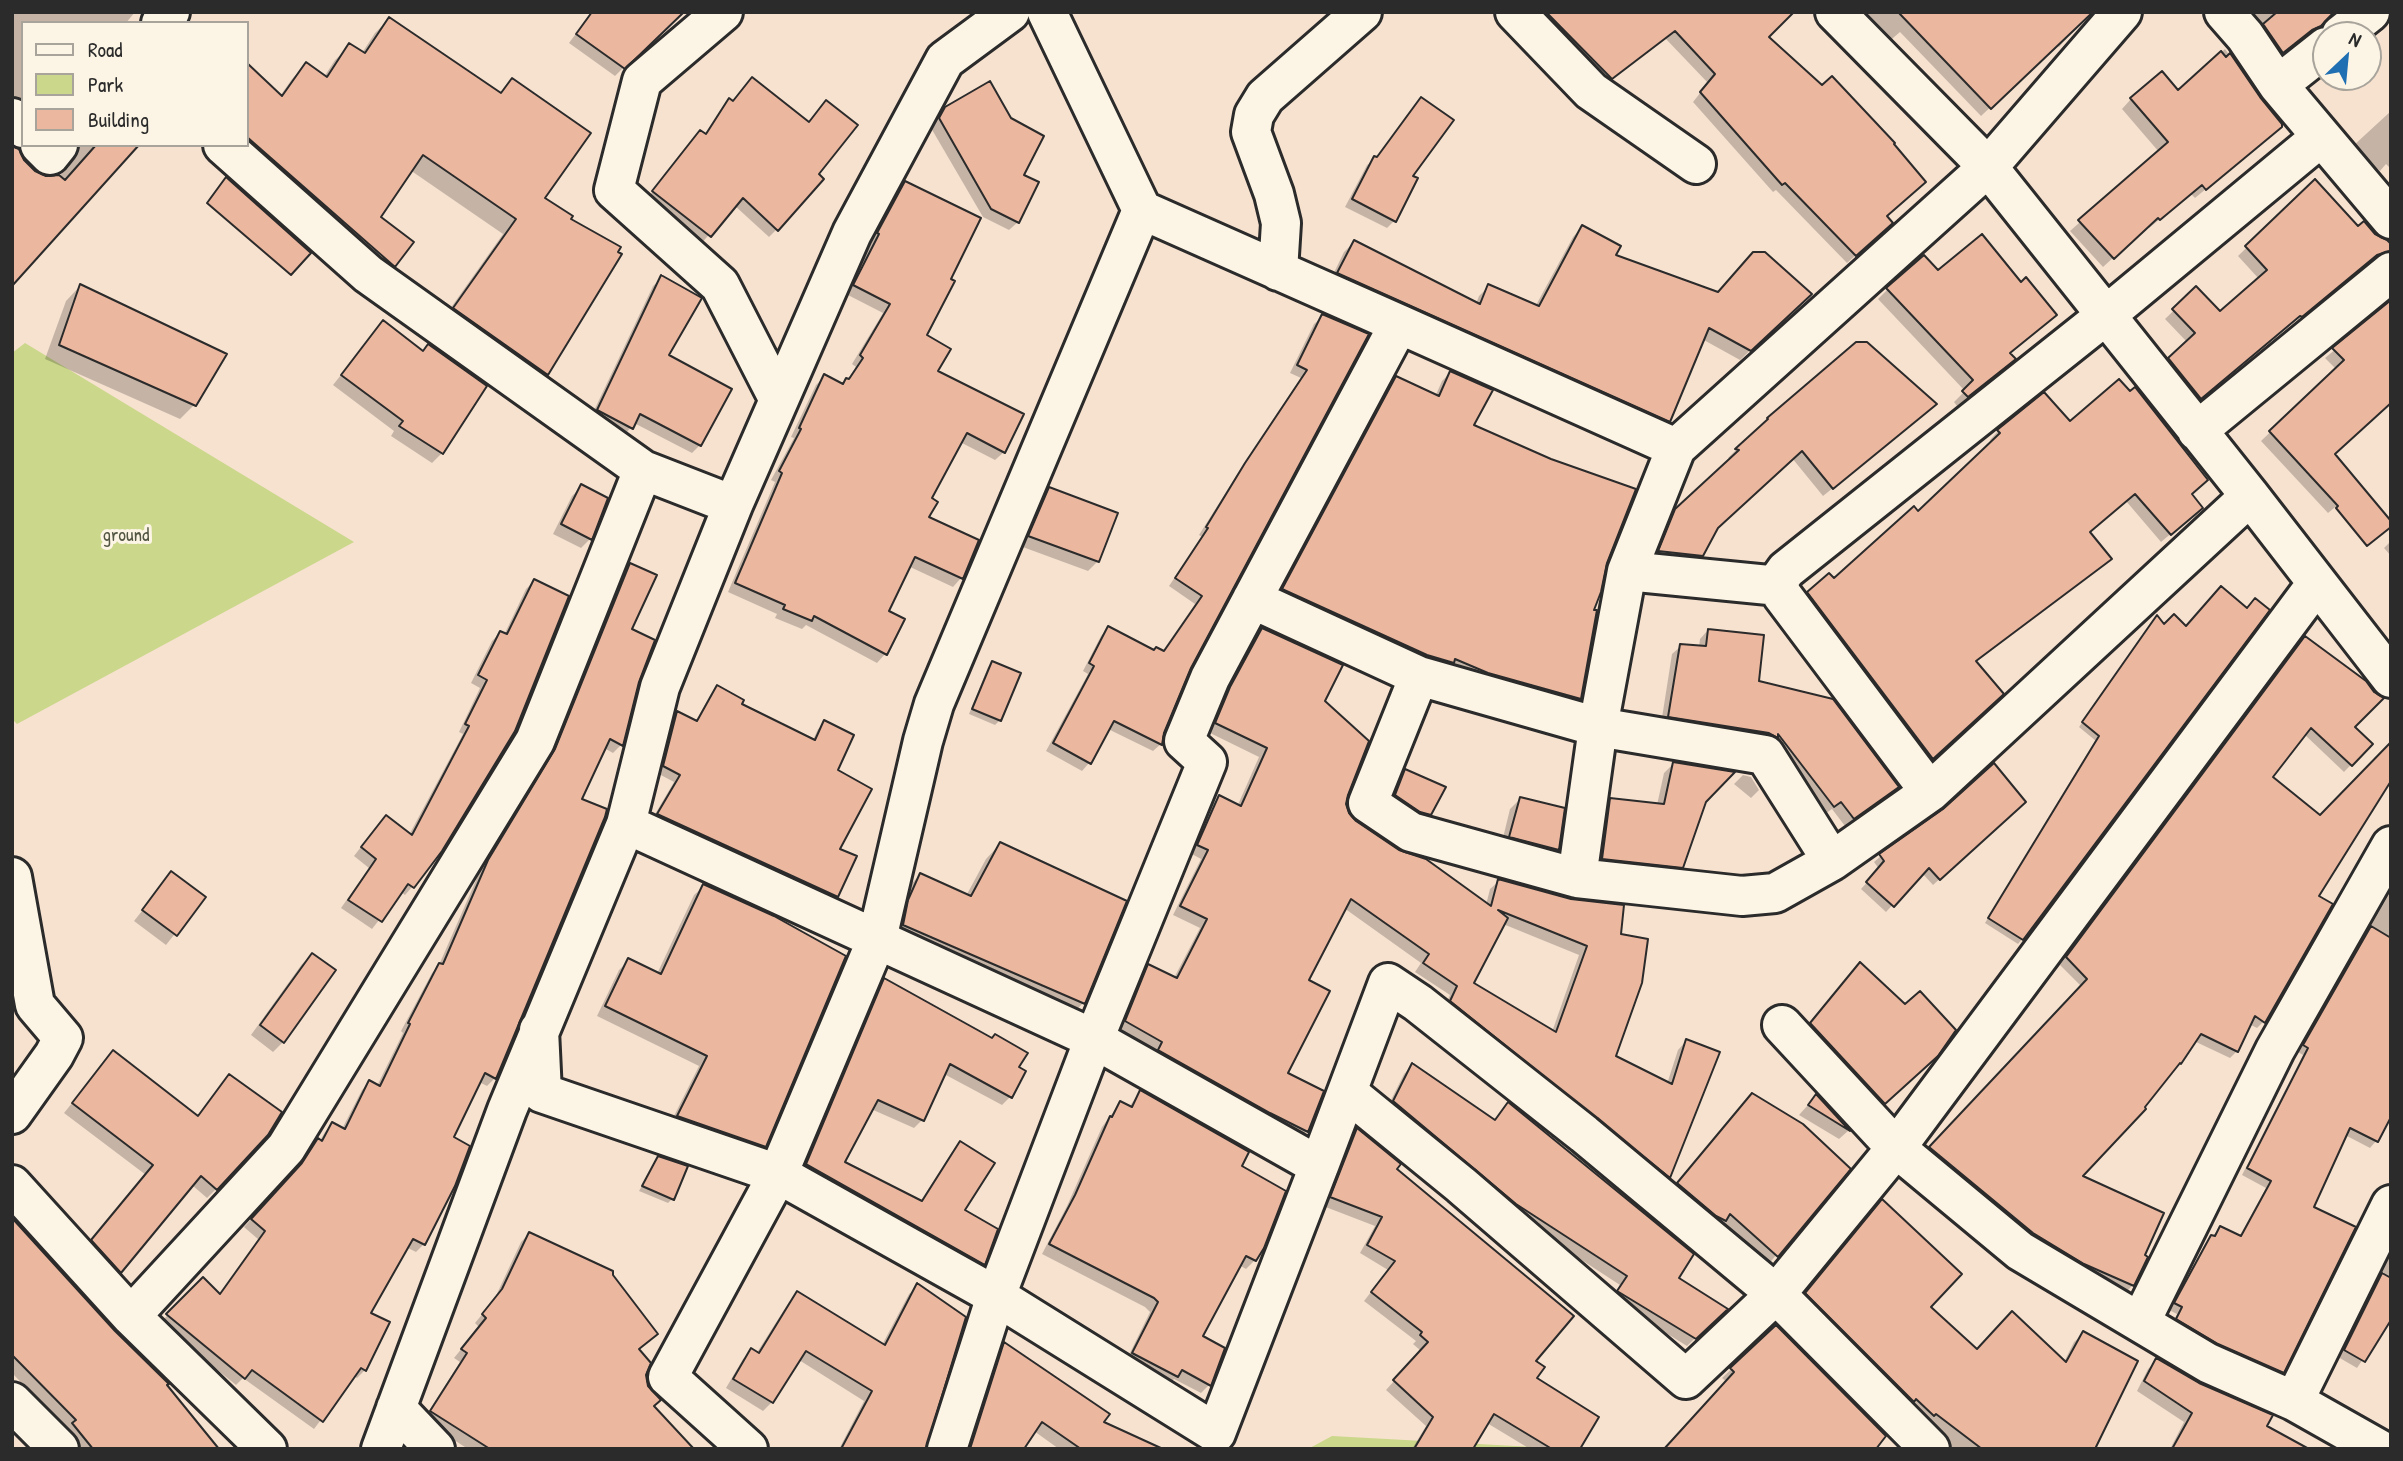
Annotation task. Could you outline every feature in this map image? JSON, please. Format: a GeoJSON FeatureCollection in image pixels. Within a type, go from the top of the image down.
{"type":"FeatureCollection","features":[{"type":"Feature","properties":{"kind":"street"},"geometry":{"type":"LineString","coordinates":[[723,12],[642,81],[614,190],[720,285],[779,400]]}},
{"type":"Feature","properties":{"kind":"street"},"geometry":{"type":"LineString","coordinates":[[381,1449],[539,1030],[626,824],[660,687],[733,505],[852,233],[945,60],[1010,12]]}},
{"type":"Feature","properties":{"kind":"street"},"geometry":{"type":"LineString","coordinates":[[1047,12],[1142,209],[1676,448]]}},
{"type":"Feature","properties":{"kind":"street"},"geometry":{"type":"LineString","coordinates":[[1278,271],[1280,223],[1274,194],[1251,132],[1254,114],[1265,97],[1362,12]]}},
{"type":"Feature","properties":{"kind":"street"},"geometry":{"type":"LineString","coordinates":[[1515,12],[1591,91],[1696,164]]}},
{"type":"Feature","properties":{"kind":"street"},"geometry":{"type":"LineString","coordinates":[[1835,12],[1988,167],[2391,678]]}},
{"type":"Feature","properties":{"kind":"street"},"geometry":{"type":"LineString","coordinates":[[1577,878],[1598,727],[1627,571],[1676,448],[1988,167],[2122,12]]}},
{"type":"Feature","properties":{"kind":"street"},"geometry":{"type":"LineString","coordinates":[[2224,12],[2245,36],[2278,85],[2391,219]]}},
{"type":"Feature","properties":{"kind":"street"},"geometry":{"type":"LineString","coordinates":[[2278,85],[2312,58]]}},
{"type":"Feature","properties":{"kind":"street"},"geometry":{"type":"LineString","coordinates":[[1930,792],[1782,595],[1779,586],[1786,569],[2105,316],[2321,137]]}},
{"type":"Feature","properties":{"kind":"street"},"geometry":{"type":"LineString","coordinates":[[42,147],[50,155],[56,147]]}},
{"type":"Feature","properties":{"kind":"street"},"geometry":{"type":"LineString","coordinates":[[225,147],[368,274],[643,470],[733,505]]}},
{"type":"Feature","properties":{"kind":"street"},"geometry":{"type":"LineString","coordinates":[[748,1449],[668,1377],[778,1174],[877,939],[934,704],[1142,209]]}},
{"type":"Feature","properties":{"kind":"street"},"geometry":{"type":"LineString","coordinates":[[2197,431],[2391,272]]}},
{"type":"Feature","properties":{"kind":"street"},"geometry":{"type":"LineString","coordinates":[[947,1449],[996,1296],[1094,1039],[1207,762],[1184,741],[1210,678],[1399,324]]}},
{"type":"Feature","properties":{"kind":"street"},"geometry":{"type":"LineString","coordinates":[[131,1316],[286,1148],[535,741],[643,470]]}},
{"type":"Feature","properties":{"kind":"street"},"geometry":{"type":"LineString","coordinates":[[1419,676],[1368,803],[1411,832],[1577,878],[1742,896],[1775,893],[1832,861],[1930,792],[2250,496]]}},
{"type":"Feature","properties":{"kind":"street"},"geometry":{"type":"LineString","coordinates":[[1627,571],[1779,586]]}},
{"type":"Feature","properties":{"kind":"street"},"geometry":{"type":"LineString","coordinates":[[1347,1092],[1461,1185],[1686,1380],[1776,1294],[1896,1148],[2317,583]]}},
{"type":"Feature","properties":{"kind":"street"},"geometry":{"type":"LineString","coordinates":[[1252,599],[1419,676],[1598,727],[1765,755],[1832,861]]}},
{"type":"Feature","properties":{"kind":"street"},"geometry":{"type":"LineString","coordinates":[[626,824],[1094,1039],[1319,1166]]}},
{"type":"Feature","properties":{"kind":"street"},"geometry":{"type":"LineString","coordinates":[[2141,1321],[2275,1050],[2391,846]]}},
{"type":"Feature","properties":{"kind":"street"},"geometry":{"type":"LineString","coordinates":[[12,877],[34,1005],[63,1038],[12,1114]]}},
{"type":"Feature","properties":{"kind":"street"},"geometry":{"type":"LineString","coordinates":[[539,1030],[541,1093],[778,1174],[996,1296],[1216,1433],[1388,983],[1419,1003],[1584,1133],[1776,1294],[1930,1449]]}},
{"type":"Feature","properties":{"kind":"street"},"geometry":{"type":"LineString","coordinates":[[1782,1025],[1896,1148],[2020,1251],[2208,1363],[2294,1401],[2379,1449]]}},
{"type":"Feature","properties":{"kind":"street"},"geometry":{"type":"LineString","coordinates":[[12,1185],[131,1316],[267,1449]]}},
{"type":"Feature","properties":{"kind":"street"},"geometry":{"type":"LineString","coordinates":[[2294,1401],[2391,1205]]}},
{"type":"Feature","properties":{"kind":"street"},"geometry":{"type":"LineString","coordinates":[[12,1402],[59,1449]]}},
{"type":"Feature","properties":{"kind":"street"},"geometry":{"type":"LineString","coordinates":[[396,1408],[435,1449]]}},
{"type":"Feature","properties":{"kind":"green space","name":"ground"},"geometry":{"type":"Polygon","coordinates":[[[25,343],[354,542],[17,724],[12,719],[12,353],[25,343]]]}},
{"type":"Feature","properties":{"kind":"green space"},"geometry":{"type":"Polygon","coordinates":[[[1332,1436],[1570,1449],[1308,1449],[1332,1436]]]}},
{"type":"Feature","properties":{"kind":"building"},"geometry":{"type":"Polygon","coordinates":[[[592,12],[684,12],[625,69],[576,34],[592,12]]]}},
{"type":"Feature","properties":{"kind":"building"},"geometry":{"type":"Polygon","coordinates":[[[1546,12],[1794,12],[1769,37],[1822,85],[1832,76],[1895,143],[1926,182],[1887,216],[1893,223],[1856,256],[1785,183],[1782,185],[1700,92],[1715,74],[1675,31],[1612,79],[1546,12]]]}},
{"type":"Feature","properties":{"kind":"building"},"geometry":{"type":"Polygon","coordinates":[[[1898,12],[2093,12],[1991,109],[1898,12]]]}},
{"type":"Feature","properties":{"kind":"building"},"geometry":{"type":"Polygon","coordinates":[[[2277,12],[2334,12],[2326,21],[2312,21],[2312,30],[2283,53],[2263,24],[2277,12]]]}},
{"type":"Feature","properties":{"kind":"building"},"geometry":{"type":"Polygon","coordinates":[[[389,17],[501,93],[512,78],[591,133],[545,198],[573,216],[571,219],[621,247],[618,252],[622,254],[548,375],[453,308],[516,219],[423,155],[381,217],[414,242],[395,267],[248,138],[248,64],[282,96],[306,62],[327,77],[349,43],[365,53],[389,17]]]}},
{"type":"Feature","properties":{"kind":"building"},"geometry":{"type":"Polygon","coordinates":[[[2221,51],[2226,57],[2230,53],[2282,127],[2206,190],[2202,185],[2160,220],[2158,218],[2114,259],[2078,220],[2168,142],[2130,98],[2162,71],[2178,90],[2221,51]]]}},
{"type":"Feature","properties":{"kind":"building"},"geometry":{"type":"Polygon","coordinates":[[[752,77],[809,122],[826,100],[858,125],[819,174],[824,179],[778,231],[743,198],[711,237],[652,191],[700,130],[706,134],[729,98],[733,101],[752,77]]]}},
{"type":"Feature","properties":{"kind":"building"},"geometry":{"type":"Polygon","coordinates":[[[990,81],[1011,118],[1044,136],[1024,175],[1039,182],[1019,223],[991,209],[939,118],[945,107],[990,81]]]}},
{"type":"Feature","properties":{"kind":"building"},"geometry":{"type":"Polygon","coordinates":[[[1421,97],[1454,120],[1413,176],[1418,178],[1396,222],[1352,199],[1374,156],[1377,157],[1421,97]]]}},
{"type":"Feature","properties":{"kind":"building"},"geometry":{"type":"Polygon","coordinates":[[[12,146],[19,149],[24,160],[35,171],[46,176],[59,175],[65,180],[94,147],[137,147],[12,286],[12,146]]]}},
{"type":"Feature","properties":{"kind":"building"},"geometry":{"type":"Polygon","coordinates":[[[226,177],[311,253],[291,275],[207,203],[226,177]]]}},
{"type":"Feature","properties":{"kind":"building"},"geometry":{"type":"Polygon","coordinates":[[[2315,179],[2358,226],[2364,221],[2375,234],[2387,240],[2391,244],[2391,251],[2377,255],[2201,399],[2168,358],[2195,333],[2172,309],[2196,286],[2220,311],[2267,270],[2245,246],[2315,179]]]}},
{"type":"Feature","properties":{"kind":"building"},"geometry":{"type":"Polygon","coordinates":[[[905,181],[981,218],[951,279],[955,281],[927,335],[951,349],[938,371],[1024,414],[1005,453],[967,433],[932,498],[938,502],[929,517],[979,540],[963,579],[915,557],[889,611],[905,619],[887,655],[814,616],[812,621],[783,609],[785,605],[735,583],[782,473],[779,471],[801,429],[799,428],[824,374],[843,384],[846,378],[849,379],[863,358],[860,355],[890,304],[853,285],[905,181]]]}},
{"type":"Feature","properties":{"kind":"building"},"geometry":{"type":"Polygon","coordinates":[[[1582,225],[1621,246],[1616,255],[1718,292],[1753,252],[1765,252],[1812,294],[1751,351],[1709,328],[1670,422],[1337,273],[1354,240],[1480,304],[1488,284],[1539,306],[1582,225]]]}},
{"type":"Feature","properties":{"kind":"building"},"geometry":{"type":"Polygon","coordinates":[[[1982,234],[2021,282],[2026,277],[2057,315],[2010,353],[2016,359],[1968,397],[1962,391],[1973,380],[1886,288],[1924,255],[1938,270],[1982,234]]]}},
{"type":"Feature","properties":{"kind":"building"},"geometry":{"type":"Polygon","coordinates":[[[661,275],[702,298],[669,355],[732,389],[701,446],[640,414],[633,429],[597,410],[661,275]]]}},
{"type":"Feature","properties":{"kind":"building"},"geometry":{"type":"Polygon","coordinates":[[[80,284],[227,354],[196,406],[59,345],[80,284]]]}},
{"type":"Feature","properties":{"kind":"building"},"geometry":{"type":"Polygon","coordinates":[[[2391,300],[2391,403],[2335,454],[2391,521],[2391,527],[2367,546],[2336,508],[2338,506],[2269,431],[2344,360],[2332,348],[2391,300]]]}},
{"type":"Feature","properties":{"kind":"building"},"geometry":{"type":"Polygon","coordinates":[[[1322,314],[1369,334],[1191,668],[1164,733],[1162,745],[1114,721],[1091,764],[1053,743],[1094,666],[1089,663],[1108,626],[1154,650],[1156,647],[1164,651],[1202,596],[1175,578],[1208,528],[1206,527],[1245,463],[1307,370],[1297,365],[1322,314]]]}},
{"type":"Feature","properties":{"kind":"building"},"geometry":{"type":"Polygon","coordinates":[[[383,320],[423,351],[428,344],[487,386],[443,454],[399,426],[403,421],[341,375],[383,320]]]}},
{"type":"Feature","properties":{"kind":"building"},"geometry":{"type":"Polygon","coordinates":[[[1856,342],[1867,342],[1937,404],[1833,489],[1802,451],[1718,528],[1703,556],[1658,551],[1675,509],[1739,450],[1735,449],[1767,418],[1856,342]]]}},
{"type":"Feature","properties":{"kind":"building"},"geometry":{"type":"Polygon","coordinates":[[[1450,371],[1493,390],[1474,425],[1551,459],[1636,489],[1607,563],[1594,610],[1597,610],[1581,699],[1488,673],[1455,659],[1454,663],[1427,655],[1282,589],[1396,376],[1439,396],[1450,371]]]}},
{"type":"Feature","properties":{"kind":"building"},"geometry":{"type":"Polygon","coordinates":[[[2119,379],[2130,391],[2135,387],[2208,480],[2192,494],[2203,508],[2171,535],[2135,494],[2090,532],[2112,559],[1976,661],[2004,694],[1933,759],[1807,592],[1829,573],[1834,578],[1914,506],[1918,511],[2000,433],[1997,430],[2044,392],[2070,421],[2119,379]]]}},
{"type":"Feature","properties":{"kind":"building"},"geometry":{"type":"Polygon","coordinates":[[[581,484],[608,498],[592,540],[561,524],[581,484]]]}},
{"type":"Feature","properties":{"kind":"building"},"geometry":{"type":"Polygon","coordinates":[[[1049,487],[1118,513],[1099,562],[1028,536],[1049,487]]]}},
{"type":"Feature","properties":{"kind":"building"},"geometry":{"type":"Polygon","coordinates":[[[630,563],[657,575],[632,629],[655,640],[639,682],[623,746],[610,739],[582,799],[607,809],[605,817],[496,1079],[485,1073],[454,1137],[470,1146],[455,1186],[425,1245],[413,1239],[371,1313],[390,1322],[366,1371],[361,1368],[323,1422],[252,1370],[245,1379],[166,1314],[203,1277],[220,1294],[265,1231],[251,1219],[302,1163],[318,1138],[322,1141],[332,1122],[345,1129],[369,1080],[380,1086],[410,1024],[408,1023],[439,963],[443,964],[488,860],[555,749],[630,563]]]}},
{"type":"Feature","properties":{"kind":"building"},"geometry":{"type":"Polygon","coordinates":[[[534,579],[569,596],[515,731],[442,851],[414,888],[408,884],[382,922],[348,900],[376,859],[361,847],[386,815],[412,835],[469,726],[465,724],[487,680],[478,675],[500,631],[507,634],[534,579]]]}},
{"type":"Feature","properties":{"kind":"building"},"geometry":{"type":"Polygon","coordinates":[[[2221,586],[2247,608],[2255,598],[2270,610],[2023,940],[1988,918],[2099,736],[2082,722],[2157,615],[2164,624],[2174,614],[2186,626],[2221,586]]]}},
{"type":"Feature","properties":{"kind":"building"},"geometry":{"type":"Polygon","coordinates":[[[1262,628],[1343,665],[1325,701],[1369,741],[1346,804],[1356,821],[1399,850],[1426,859],[1491,906],[1498,879],[1571,899],[1624,905],[1621,934],[1648,939],[1642,983],[1616,1056],[1672,1084],[1686,1039],[1720,1052],[1670,1178],[1450,1001],[1457,986],[1423,963],[1429,954],[1351,899],[1309,980],[1330,991],[1288,1073],[1324,1091],[1308,1132],[1158,1050],[1162,1042],[1125,1021],[1148,964],[1177,978],[1207,919],[1180,906],[1208,850],[1197,845],[1219,795],[1241,806],[1267,748],[1215,723],[1230,687],[1262,628]],[[1498,910],[1508,918],[1474,983],[1556,1032],[1587,946],[1498,910]]]}},
{"type":"Feature","properties":{"kind":"building"},"geometry":{"type":"Polygon","coordinates":[[[1708,629],[1764,635],[1759,681],[1833,699],[1899,787],[1854,819],[1841,802],[1834,807],[1778,734],[1778,738],[1769,733],[1668,717],[1680,644],[1706,646],[1708,629]]]}},
{"type":"Feature","properties":{"kind":"building"},"geometry":{"type":"Polygon","coordinates":[[[2305,636],[2366,681],[2374,692],[2384,698],[2355,727],[2373,744],[2352,766],[2311,728],[2273,777],[2320,815],[2391,742],[2391,781],[2319,896],[2333,904],[2265,1023],[2255,1016],[2238,1052],[2201,1034],[2146,1109],[2083,1176],[2164,1213],[2134,1286],[2084,1264],[2033,1233],[1929,1147],[2087,979],[2066,957],[2305,636]]]}},
{"type":"Feature","properties":{"kind":"building"},"geometry":{"type":"Polygon","coordinates":[[[992,661],[1021,673],[1001,721],[972,709],[992,661]]]}},
{"type":"Feature","properties":{"kind":"building"},"geometry":{"type":"Polygon","coordinates":[[[717,685],[744,700],[742,704],[815,740],[824,720],[854,735],[838,770],[872,789],[840,849],[857,856],[838,897],[657,814],[680,775],[663,766],[677,711],[697,721],[717,685]]]}},
{"type":"Feature","properties":{"kind":"building"},"geometry":{"type":"Polygon","coordinates":[[[1673,762],[1735,772],[1706,802],[1683,868],[1602,859],[1610,798],[1664,804],[1673,762]]]}},
{"type":"Feature","properties":{"kind":"building"},"geometry":{"type":"Polygon","coordinates":[[[1994,763],[2026,802],[1940,880],[1929,868],[1894,907],[1866,882],[1884,861],[1879,854],[1943,809],[1994,763]]]}},
{"type":"Feature","properties":{"kind":"building"},"geometry":{"type":"Polygon","coordinates":[[[1405,769],[1446,787],[1431,815],[1420,812],[1395,795],[1405,769]]]}},
{"type":"Feature","properties":{"kind":"building"},"geometry":{"type":"Polygon","coordinates":[[[1520,797],[1565,808],[1559,850],[1509,837],[1520,797]]]}},
{"type":"Feature","properties":{"kind":"building"},"geometry":{"type":"Polygon","coordinates":[[[1000,842],[1127,901],[1085,1004],[903,925],[908,900],[920,873],[971,896],[1000,842]]]}},
{"type":"Feature","properties":{"kind":"building"},"geometry":{"type":"Polygon","coordinates":[[[171,871],[206,897],[177,936],[142,910],[171,871]]]}},
{"type":"Feature","properties":{"kind":"building"},"geometry":{"type":"Polygon","coordinates":[[[703,884],[774,916],[846,956],[766,1147],[677,1116],[707,1056],[605,1006],[628,958],[661,974],[703,884]]]}},
{"type":"Feature","properties":{"kind":"building"},"geometry":{"type":"Polygon","coordinates":[[[2371,926],[2391,938],[2391,1117],[2378,1142],[2350,1128],[2314,1207],[2356,1227],[2284,1373],[2218,1344],[2176,1319],[2182,1307],[2174,1303],[2211,1235],[2215,1236],[2220,1226],[2241,1236],[2271,1181],[2247,1168],[2308,1048],[2303,1045],[2371,926]]]}},
{"type":"Feature","properties":{"kind":"building"},"geometry":{"type":"Polygon","coordinates":[[[312,953],[336,970],[284,1043],[260,1025],[312,953]]]}},
{"type":"Feature","properties":{"kind":"building"},"geometry":{"type":"Polygon","coordinates":[[[1860,962],[1905,1004],[1920,991],[1956,1030],[1938,1056],[1885,1104],[1810,1023],[1860,962]]]}},
{"type":"Feature","properties":{"kind":"building"},"geometry":{"type":"Polygon","coordinates":[[[884,978],[992,1038],[995,1034],[1028,1053],[1019,1067],[1026,1071],[1012,1098],[950,1064],[924,1121],[878,1100],[845,1162],[922,1201],[960,1141],[995,1163],[965,1210],[998,1229],[985,1265],[806,1164],[884,978]]]}},
{"type":"Feature","properties":{"kind":"building"},"geometry":{"type":"Polygon","coordinates":[[[113,1050],[198,1116],[229,1074],[282,1112],[268,1135],[217,1190],[201,1176],[121,1273],[91,1240],[153,1165],[72,1103],[113,1050]]]}},
{"type":"Feature","properties":{"kind":"building"},"geometry":{"type":"Polygon","coordinates":[[[1412,1063],[1495,1120],[1508,1102],[1694,1254],[1679,1278],[1728,1309],[1696,1339],[1617,1291],[1627,1276],[1516,1204],[1393,1101],[1412,1063]]]}},
{"type":"Feature","properties":{"kind":"building"},"geometry":{"type":"Polygon","coordinates":[[[1140,1090],[1249,1152],[1242,1166],[1286,1191],[1264,1248],[1256,1261],[1246,1256],[1203,1336],[1225,1348],[1211,1386],[1182,1370],[1178,1377],[1132,1353],[1158,1302],[1154,1298],[1049,1244],[1075,1195],[1110,1116],[1112,1117],[1120,1101],[1132,1107],[1140,1090]]]}},
{"type":"Feature","properties":{"kind":"building"},"geometry":{"type":"Polygon","coordinates":[[[1752,1093],[1803,1124],[1851,1169],[1778,1257],[1730,1214],[1726,1221],[1716,1216],[1677,1183],[1752,1093]]]}},
{"type":"Feature","properties":{"kind":"building"},"geometry":{"type":"Polygon","coordinates":[[[1816,1094],[1850,1131],[1808,1105],[1816,1094]]]}},
{"type":"Feature","properties":{"kind":"building"},"geometry":{"type":"Polygon","coordinates":[[[1357,1128],[1401,1164],[1397,1169],[1574,1316],[1536,1361],[1545,1367],[1537,1378],[1599,1417],[1580,1449],[1552,1449],[1494,1414],[1473,1449],[1414,1449],[1433,1417],[1393,1380],[1428,1342],[1420,1335],[1422,1332],[1371,1292],[1395,1261],[1367,1245],[1382,1217],[1330,1197],[1357,1128]]]}},
{"type":"Feature","properties":{"kind":"building"},"geometry":{"type":"Polygon","coordinates":[[[658,1156],[688,1166],[674,1200],[642,1186],[658,1156]]]}},
{"type":"Feature","properties":{"kind":"building"},"geometry":{"type":"Polygon","coordinates":[[[1882,1199],[1962,1274],[1931,1307],[1977,1349],[2012,1311],[2066,1362],[2083,1331],[2138,1361],[2095,1449],[1982,1449],[1936,1414],[1934,1416],[1916,1399],[1914,1402],[1805,1293],[1882,1199]]]}},
{"type":"Feature","properties":{"kind":"building"},"geometry":{"type":"Polygon","coordinates":[[[12,1218],[115,1331],[169,1384],[167,1385],[219,1449],[93,1449],[72,1423],[76,1420],[12,1355],[12,1218]]]}},
{"type":"Feature","properties":{"kind":"building"},"geometry":{"type":"Polygon","coordinates":[[[529,1232],[613,1271],[613,1275],[658,1334],[639,1349],[651,1363],[646,1375],[648,1386],[661,1400],[654,1406],[694,1449],[490,1449],[430,1411],[467,1353],[461,1349],[486,1318],[482,1314],[502,1289],[529,1232]]]}},
{"type":"Feature","properties":{"kind":"building"},"geometry":{"type":"Polygon","coordinates":[[[2382,1273],[2391,1278],[2391,1320],[2365,1362],[2344,1350],[2382,1273]]]}},
{"type":"Feature","properties":{"kind":"building"},"geometry":{"type":"Polygon","coordinates":[[[917,1283],[966,1317],[926,1449],[841,1449],[872,1391],[806,1351],[773,1403],[733,1379],[751,1348],[759,1353],[797,1291],[885,1345],[917,1283]]]}},
{"type":"Feature","properties":{"kind":"building"},"geometry":{"type":"Polygon","coordinates":[[[1776,1325],[1886,1436],[1876,1449],[1664,1449],[1734,1372],[1730,1368],[1776,1325]]]}},
{"type":"Feature","properties":{"kind":"building"},"geometry":{"type":"Polygon","coordinates":[[[1004,1342],[1110,1414],[1104,1422],[1163,1449],[1081,1449],[1042,1422],[1024,1449],[970,1449],[1004,1342]]]}},
{"type":"Feature","properties":{"kind":"building"},"geometry":{"type":"Polygon","coordinates":[[[2156,1358],[2199,1383],[2273,1415],[2267,1426],[2309,1449],[2172,1449],[2192,1413],[2144,1381],[2156,1358]]]}}]}
